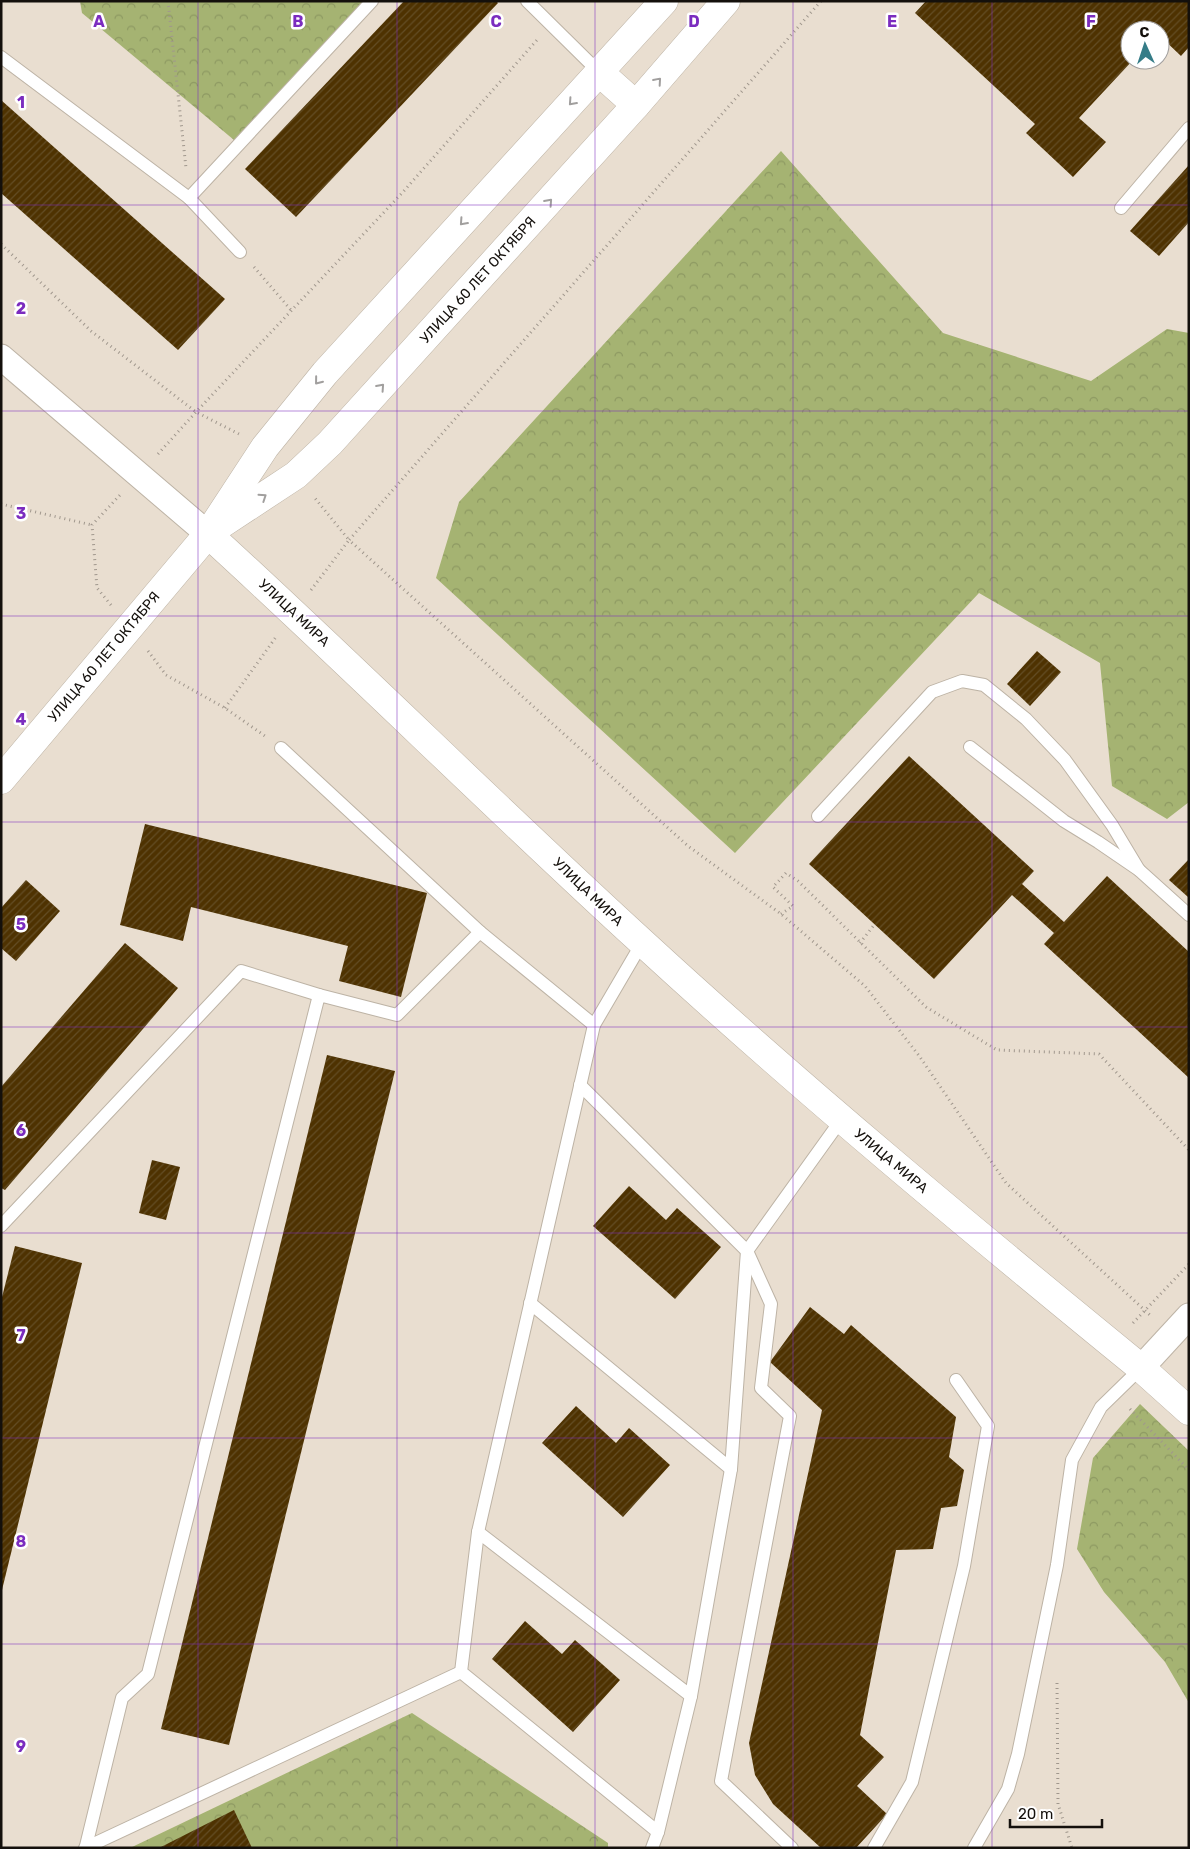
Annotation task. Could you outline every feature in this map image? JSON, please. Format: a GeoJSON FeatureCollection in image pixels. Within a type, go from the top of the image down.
{"type":"FeatureCollection","features":[{"type":"Feature","properties":{"kind":"main road","name":"УЛИЦА 60 ЛЕТ ОКТЯБРЯ"},"geometry":{"type":"LineString","coordinates":[[1,780],[208,534],[265,447],[326,373],[664,1]]}},
{"type":"Feature","properties":{"kind":"main road","name":"УЛИЦА 60 ЛЕТ ОКТЯБРЯ"},"geometry":{"type":"LineString","coordinates":[[208,534],[296,475],[330,443],[636,105],[726,1]]}},
{"type":"Feature","properties":{"kind":"main road"},"geometry":{"type":"LineString","coordinates":[[599,72],[636,105]]}},
{"type":"Feature","properties":{"kind":"main road","name":"УЛИЦА МИРА"},"geometry":{"type":"LineString","coordinates":[[208,534],[294,612],[642,943],[841,1120],[1141,1368],[1189,1411]]}},
{"type":"Feature","properties":{"kind":"street","name":"УЛИЦА МИРА"},"geometry":{"type":"LineString","coordinates":[[1,357],[208,534]]}},
{"type":"Feature","properties":{"kind":"street"},"geometry":{"type":"LineString","coordinates":[[1141,1368],[1189,1316]]}},
{"type":"Feature","properties":{"kind":"lane"},"geometry":{"type":"LineString","coordinates":[[189,198],[372,1]]}},
{"type":"Feature","properties":{"kind":"lane"},"geometry":{"type":"LineString","coordinates":[[527,1],[599,72]]}},
{"type":"Feature","properties":{"kind":"lane"},"geometry":{"type":"LineString","coordinates":[[1,57],[189,198],[240,252]]}},
{"type":"Feature","properties":{"kind":"lane"},"geometry":{"type":"LineString","coordinates":[[1121,208],[1189,128]]}},
{"type":"Feature","properties":{"kind":"lane"},"geometry":{"type":"LineString","coordinates":[[818,816],[932,692],[962,681],[984,685],[1026,719],[1065,760],[1112,825],[1139,870]]}},
{"type":"Feature","properties":{"kind":"lane"},"geometry":{"type":"LineString","coordinates":[[970,747],[1064,821],[1139,870],[1189,915]]}},
{"type":"Feature","properties":{"kind":"lane"},"geometry":{"type":"LineString","coordinates":[[281,748],[480,932],[594,1025]]}},
{"type":"Feature","properties":{"kind":"lane"},"geometry":{"type":"LineString","coordinates":[[1,1226],[241,971],[319,995],[397,1015],[480,932]]}},
{"type":"Feature","properties":{"kind":"lane"},"geometry":{"type":"LineString","coordinates":[[461,1672],[478,1532],[594,1025],[642,943]]}},
{"type":"Feature","properties":{"kind":"lane"},"geometry":{"type":"LineString","coordinates":[[86,1847],[122,1698],[148,1674],[319,995]]}},
{"type":"Feature","properties":{"kind":"lane"},"geometry":{"type":"LineString","coordinates":[[580,1085],[747,1251],[771,1304],[761,1388],[790,1416],[721,1781],[792,1848]]}},
{"type":"Feature","properties":{"kind":"lane"},"geometry":{"type":"LineString","coordinates":[[652,1848],[658,1832],[690,1696],[731,1469],[747,1251],[841,1120]]}},
{"type":"Feature","properties":{"kind":"lane"},"geometry":{"type":"LineString","coordinates":[[530,1303],[731,1469]]}},
{"type":"Feature","properties":{"kind":"lane"},"geometry":{"type":"LineString","coordinates":[[974,1848],[1008,1789],[1018,1754],[1057,1565],[1072,1460],[1101,1407],[1141,1368]]}},
{"type":"Feature","properties":{"kind":"lane"},"geometry":{"type":"LineString","coordinates":[[874,1848],[912,1782],[964,1566],[988,1426],[956,1380]]}},
{"type":"Feature","properties":{"kind":"lane"},"geometry":{"type":"LineString","coordinates":[[478,1532],[690,1696]]}},
{"type":"Feature","properties":{"kind":"lane"},"geometry":{"type":"LineString","coordinates":[[86,1847],[461,1672]]}},
{"type":"Feature","properties":{"kind":"lane"},"geometry":{"type":"LineString","coordinates":[[461,1672],[658,1832]]}},
{"type":"Feature","properties":{"kind":"path"},"geometry":{"type":"LineString","coordinates":[[168,1],[189,198]]}},
{"type":"Feature","properties":{"kind":"path"},"geometry":{"type":"LineString","coordinates":[[225,708],[349,540],[821,1]]}},
{"type":"Feature","properties":{"kind":"path"},"geometry":{"type":"LineString","coordinates":[[1,244],[91,331],[196,412],[265,447]]}},
{"type":"Feature","properties":{"kind":"path"},"geometry":{"type":"LineString","coordinates":[[240,252],[292,310]]}},
{"type":"Feature","properties":{"kind":"path"},"geometry":{"type":"LineString","coordinates":[[296,475],[349,540],[688,846],[781,914],[865,986],[920,1057],[1006,1183],[1144,1310]]}},
{"type":"Feature","properties":{"kind":"path"},"geometry":{"type":"LineString","coordinates":[[1,504],[92,525]]}},
{"type":"Feature","properties":{"kind":"path"},"geometry":{"type":"LineString","coordinates":[[781,914],[793,906],[773,887],[786,872],[798,881],[926,1007],[997,1050],[1099,1054],[1189,1150]]}},
{"type":"Feature","properties":{"kind":"path"},"geometry":{"type":"LineString","coordinates":[[860,943],[874,925]]}},
{"type":"Feature","properties":{"kind":"path"},"geometry":{"type":"LineString","coordinates":[[1057,1674],[1058,1804],[1072,1848]]}},
{"type":"Feature","properties":{"kind":"green space"},"geometry":{"type":"Polygon","coordinates":[[[80,1],[367,1],[234,140],[82,13],[80,1]]]}},
{"type":"Feature","properties":{"kind":"green space"},"geometry":{"type":"Polygon","coordinates":[[[781,151],[943,333],[1091,381],[1167,329],[1189,333],[1189,802],[1167,819],[1112,786],[1100,663],[979,593],[735,853],[436,578],[459,502],[781,151]]]}},
{"type":"Feature","properties":{"kind":"green space"},"geometry":{"type":"Polygon","coordinates":[[[1140,1404],[1189,1451],[1189,1703],[1165,1662],[1104,1592],[1077,1549],[1093,1458],[1140,1404]]]}},
{"type":"Feature","properties":{"kind":"green space"},"geometry":{"type":"Polygon","coordinates":[[[412,1713],[608,1843],[608,1848],[130,1848],[412,1713]]]}},
{"type":"Feature","properties":{"kind":"building"},"geometry":{"type":"Polygon","coordinates":[[[404,1],[496,1],[498,3],[296,217],[245,169],[404,1]]]}},
{"type":"Feature","properties":{"kind":"building"},"geometry":{"type":"Polygon","coordinates":[[[926,1],[1187,1],[1189,3],[1189,47],[1181,56],[1170,46],[1170,20],[1120,20],[1120,70],[1124,70],[1079,118],[1106,142],[1073,177],[1026,133],[1035,124],[915,13],[926,1]]]}},
{"type":"Feature","properties":{"kind":"building"},"geometry":{"type":"Polygon","coordinates":[[[1,100],[225,299],[178,350],[1,193],[1,100]]]}},
{"type":"Feature","properties":{"kind":"building"},"geometry":{"type":"Polygon","coordinates":[[[1189,165],[1189,222],[1159,256],[1130,231],[1189,165]]]}},
{"type":"Feature","properties":{"kind":"building"},"geometry":{"type":"Polygon","coordinates":[[[1037,651],[1061,672],[1030,706],[1007,684],[1037,651]]]}},
{"type":"Feature","properties":{"kind":"building"},"geometry":{"type":"Polygon","coordinates":[[[909,756],[1034,871],[1022,884],[1064,922],[1107,876],[1189,952],[1189,1078],[1044,944],[1054,933],[1012,895],[934,979],[809,864],[909,756]]]}},
{"type":"Feature","properties":{"kind":"building"},"geometry":{"type":"Polygon","coordinates":[[[145,824],[427,893],[401,997],[339,981],[348,946],[191,907],[183,941],[120,925],[145,824]]]}},
{"type":"Feature","properties":{"kind":"building"},"geometry":{"type":"Polygon","coordinates":[[[1189,859],[1189,896],[1188,897],[1169,880],[1189,859]]]}},
{"type":"Feature","properties":{"kind":"building"},"geometry":{"type":"Polygon","coordinates":[[[26,880],[60,911],[16,961],[1,948],[1,908],[26,880]]]}},
{"type":"Feature","properties":{"kind":"building"},"geometry":{"type":"Polygon","coordinates":[[[125,943],[178,988],[5,1190],[1,1188],[1,1087],[125,943]]]}},
{"type":"Feature","properties":{"kind":"building"},"geometry":{"type":"Polygon","coordinates":[[[327,1055],[395,1071],[229,1745],[161,1729],[327,1055]]]}},
{"type":"Feature","properties":{"kind":"building"},"geometry":{"type":"Polygon","coordinates":[[[152,1160],[180,1167],[166,1220],[139,1213],[152,1160]]]}},
{"type":"Feature","properties":{"kind":"building"},"geometry":{"type":"Polygon","coordinates":[[[629,1186],[666,1220],[677,1208],[721,1247],[675,1299],[593,1226],[629,1186]]]}},
{"type":"Feature","properties":{"kind":"building"},"geometry":{"type":"Polygon","coordinates":[[[15,1246],[82,1263],[2,1590],[1,1301],[15,1246]]]}},
{"type":"Feature","properties":{"kind":"building"},"geometry":{"type":"Polygon","coordinates":[[[810,1307],[844,1334],[851,1325],[956,1417],[949,1457],[964,1470],[957,1506],[941,1508],[933,1549],[896,1550],[860,1735],[884,1757],[857,1786],[887,1814],[856,1848],[821,1848],[773,1804],[755,1775],[749,1743],[822,1410],[770,1362],[810,1307]]]}},
{"type":"Feature","properties":{"kind":"building"},"geometry":{"type":"Polygon","coordinates":[[[576,1406],[616,1443],[629,1428],[670,1465],[623,1517],[542,1443],[576,1406]]]}},
{"type":"Feature","properties":{"kind":"building"},"geometry":{"type":"Polygon","coordinates":[[[525,1621],[562,1654],[575,1640],[620,1680],[573,1732],[492,1659],[525,1621]]]}},
{"type":"Feature","properties":{"kind":"building"},"geometry":{"type":"Polygon","coordinates":[[[234,1810],[252,1848],[159,1848],[234,1810]]]}}]}
